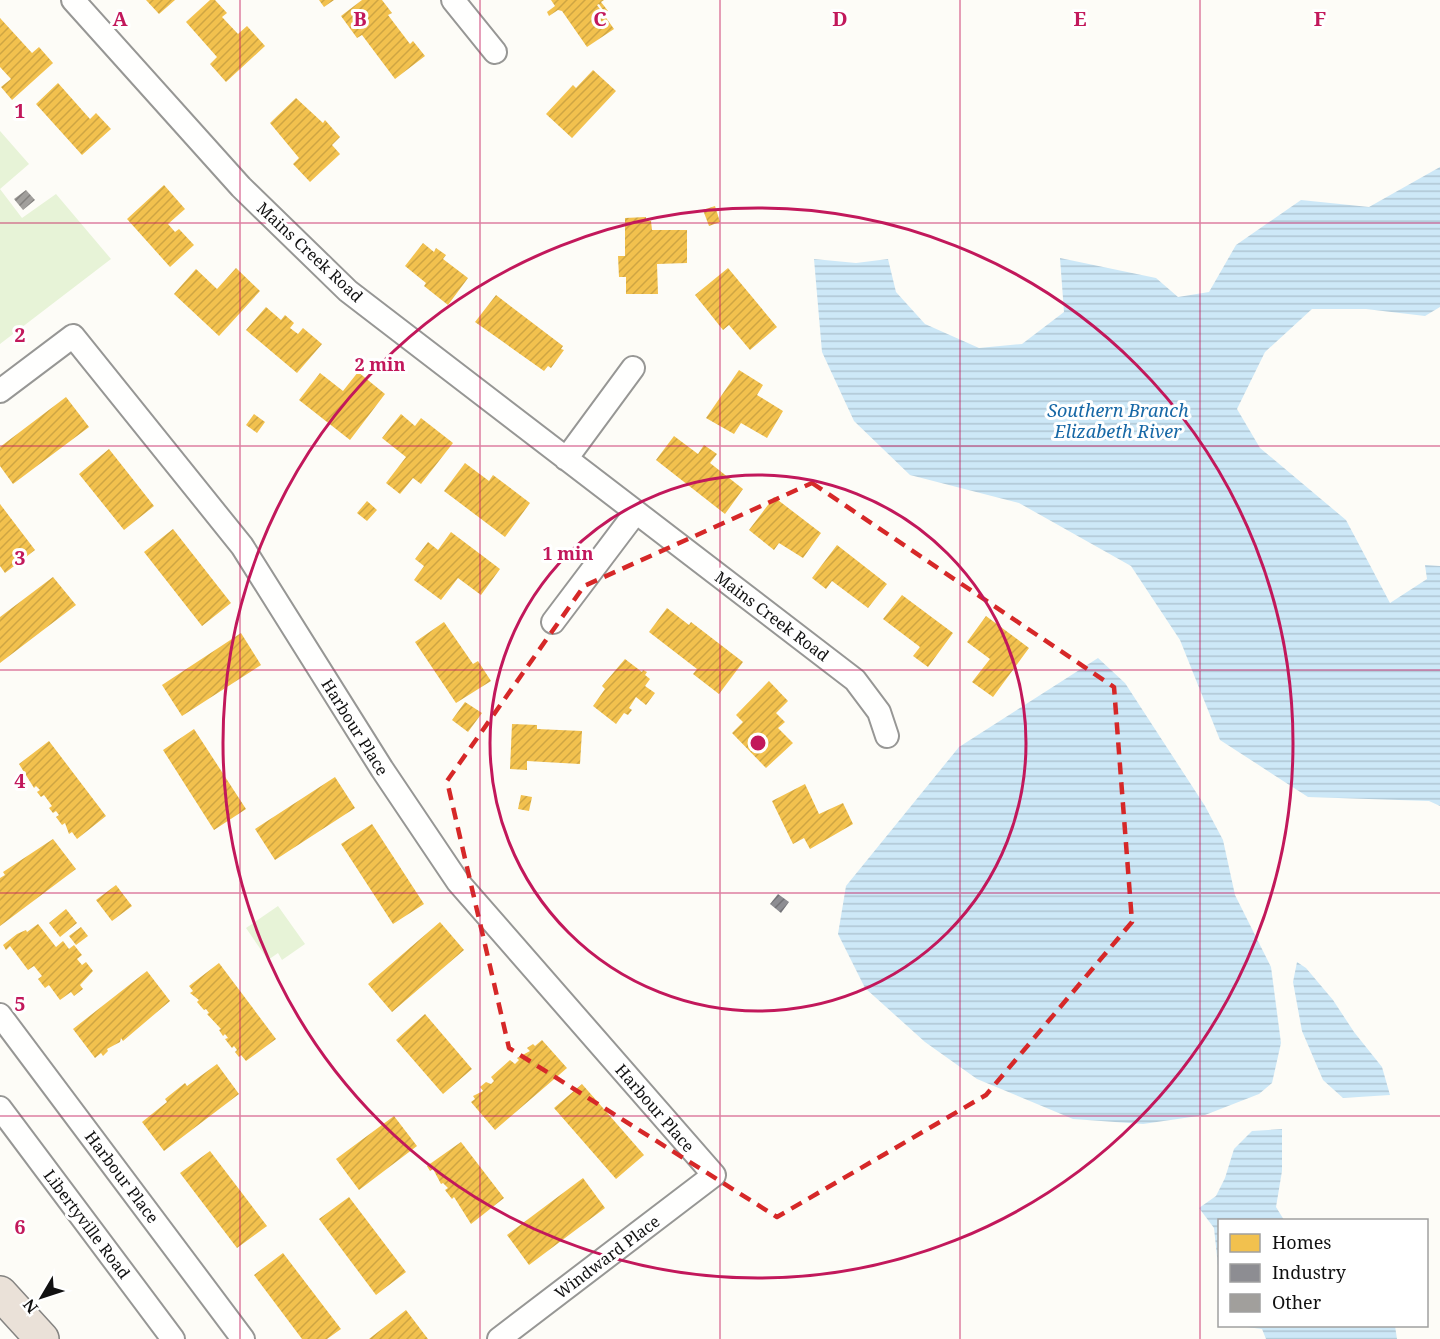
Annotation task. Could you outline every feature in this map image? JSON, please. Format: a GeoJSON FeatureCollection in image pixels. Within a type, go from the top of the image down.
{"type":"FeatureCollection","features":[{"type":"Feature","properties":{"kind":"highway"},"geometry":{"type":"LineString","coordinates":[[0,1293],[42,1339]]}},
{"type":"Feature","properties":{"kind":"street","name":"Mains Creek Road"},"geometry":{"type":"LineString","coordinates":[[73,0],[241,187],[318,265],[395,328],[855,680],[879,712],[887,736]]}},
{"type":"Feature","properties":{"kind":"street"},"geometry":{"type":"LineString","coordinates":[[453,0],[495,52]]}},
{"type":"Feature","properties":{"kind":"street","name":"Harbour Place"},"geometry":{"type":"LineString","coordinates":[[0,391],[73,336],[242,546],[388,778],[458,882],[714,1175]]}},
{"type":"Feature","properties":{"kind":"street"},"geometry":{"type":"LineString","coordinates":[[566,459],[633,368]]}},
{"type":"Feature","properties":{"kind":"street"},"geometry":{"type":"LineString","coordinates":[[553,622],[636,512]]}},
{"type":"Feature","properties":{"kind":"street","name":"Harbour Place"},"geometry":{"type":"LineString","coordinates":[[0,1016],[243,1339]]}},
{"type":"Feature","properties":{"kind":"street","name":"Libertyville Road"},"geometry":{"type":"LineString","coordinates":[[0,1108],[173,1339]]}},
{"type":"Feature","properties":{"kind":"street","name":"Windward Place"},"geometry":{"type":"LineString","coordinates":[[499,1339],[714,1175]]}},
{"type":"Feature","properties":{"kind":"highlighted area"},"geometry":{"type":"Polygon","coordinates":[[[812,483],[1114,687],[1132,922],[986,1095],[777,1217],[509,1048],[447,781],[584,586],[812,483]]]}},
{"type":"Feature","properties":{"kind":"green space"},"geometry":{"type":"Polygon","coordinates":[[[0,131],[29,164],[0,189],[0,131]]]}},
{"type":"Feature","properties":{"kind":"green space"},"geometry":{"type":"Polygon","coordinates":[[[0,189],[22,218],[56,194],[111,259],[0,344],[0,189]]]}},
{"type":"Feature","properties":{"kind":"green space"},"geometry":{"type":"Polygon","coordinates":[[[278,906],[305,944],[282,960],[278,953],[268,960],[246,928],[278,906]]]}},
{"type":"Feature","properties":{"kind":"water","name":"Southern Branch Elizabeth River"},"geometry":{"type":"Polygon","coordinates":[[[1440,167],[1440,307],[1425,316],[1366,309],[1312,309],[1265,352],[1237,409],[1260,448],[1346,520],[1390,603],[1427,579],[1425,565],[1440,566],[1440,806],[1429,801],[1308,797],[1220,740],[1180,640],[1131,566],[1019,503],[910,475],[854,421],[822,352],[814,259],[856,263],[888,259],[896,292],[925,324],[979,348],[1022,344],[1064,312],[1060,258],[1156,278],[1178,297],[1209,292],[1236,245],[1301,200],[1369,207],[1440,167]]]}},
{"type":"Feature","properties":{"kind":"water"},"geometry":{"type":"Polygon","coordinates":[[[1098,658],[1125,683],[1205,806],[1223,840],[1235,895],[1271,967],[1281,1043],[1272,1083],[1259,1094],[1205,1115],[1143,1124],[1073,1119],[977,1079],[925,1042],[865,988],[838,934],[846,886],[959,747],[1098,658]]]}},
{"type":"Feature","properties":{"kind":"water"},"geometry":{"type":"Polygon","coordinates":[[[1297,962],[1306,968],[1333,1000],[1354,1032],[1382,1067],[1390,1095],[1343,1098],[1323,1080],[1302,1031],[1293,982],[1297,962]]]}},
{"type":"Feature","properties":{"kind":"water"},"geometry":{"type":"Polygon","coordinates":[[[1282,1129],[1282,1171],[1276,1207],[1283,1219],[1218,1219],[1218,1266],[1214,1228],[1199,1208],[1216,1196],[1225,1178],[1234,1149],[1252,1131],[1282,1129]]]}},
{"type":"Feature","properties":{"kind":"water"},"geometry":{"type":"Polygon","coordinates":[[[1247,1327],[1395,1327],[1397,1339],[1266,1339],[1262,1329],[1247,1327]]]}},
{"type":"Feature","properties":{"kind":"building: Homes"},"geometry":{"type":"Polygon","coordinates":[[[146,0],[175,0],[159,14],[146,0]]]}},
{"type":"Feature","properties":{"kind":"building: Homes"},"geometry":{"type":"Polygon","coordinates":[[[210,0],[215,0],[227,13],[222,17],[238,34],[247,26],[265,46],[226,82],[210,64],[217,57],[186,22],[210,0]]]}},
{"type":"Feature","properties":{"kind":"building: Homes"},"geometry":{"type":"Polygon","coordinates":[[[319,0],[334,0],[324,7],[319,0]]]}},
{"type":"Feature","properties":{"kind":"building: Homes"},"geometry":{"type":"Polygon","coordinates":[[[362,0],[382,0],[392,13],[388,15],[410,44],[413,41],[425,56],[395,79],[362,35],[357,38],[341,16],[362,0]]]}},
{"type":"Feature","properties":{"kind":"building: Homes"},"geometry":{"type":"Polygon","coordinates":[[[551,0],[604,0],[601,2],[608,11],[605,13],[599,4],[597,5],[614,29],[587,47],[562,11],[558,10],[549,16],[547,12],[555,6],[551,0]]]}},
{"type":"Feature","properties":{"kind":"building: Homes"},"geometry":{"type":"Polygon","coordinates":[[[0,18],[32,53],[39,47],[53,63],[12,100],[1,87],[11,79],[0,67],[0,18]]]}},
{"type":"Feature","properties":{"kind":"building: Homes"},"geometry":{"type":"Polygon","coordinates":[[[593,70],[616,91],[572,138],[546,114],[573,85],[576,88],[593,70]]]}},
{"type":"Feature","properties":{"kind":"building: Homes"},"geometry":{"type":"Polygon","coordinates":[[[58,83],[90,119],[96,113],[111,129],[82,155],[36,104],[58,83]]]}},
{"type":"Feature","properties":{"kind":"building: Homes"},"geometry":{"type":"Polygon","coordinates":[[[296,98],[323,123],[325,120],[340,137],[332,145],[340,154],[310,182],[293,164],[299,158],[270,123],[296,98]]]}},
{"type":"Feature","properties":{"kind":"building: Homes"},"geometry":{"type":"Polygon","coordinates":[[[164,185],[185,209],[168,224],[175,232],[179,229],[194,245],[170,267],[127,219],[164,185]]]}},
{"type":"Feature","properties":{"kind":"building: Homes"},"geometry":{"type":"Polygon","coordinates":[[[715,206],[720,222],[709,226],[703,210],[715,206]]]}},
{"type":"Feature","properties":{"kind":"building: Homes"},"geometry":{"type":"Polygon","coordinates":[[[646,217],[646,221],[651,221],[652,230],[687,230],[687,263],[657,264],[658,294],[626,294],[626,277],[619,277],[618,256],[625,256],[625,218],[646,217]]]}},
{"type":"Feature","properties":{"kind":"building: Homes"},"geometry":{"type":"Polygon","coordinates":[[[423,243],[434,252],[436,248],[446,255],[443,259],[468,278],[448,305],[424,286],[426,283],[405,266],[423,243]]]}},
{"type":"Feature","properties":{"kind":"building: Homes"},"geometry":{"type":"Polygon","coordinates":[[[236,268],[260,291],[219,336],[174,294],[196,269],[217,289],[236,268]]]}},
{"type":"Feature","properties":{"kind":"building: Homes"},"geometry":{"type":"Polygon","coordinates":[[[728,268],[777,327],[750,350],[729,325],[723,330],[695,295],[728,268]]]}},
{"type":"Feature","properties":{"kind":"building: Homes"},"geometry":{"type":"Polygon","coordinates":[[[496,295],[563,346],[561,349],[564,350],[551,368],[548,366],[544,371],[475,322],[496,295]]]}},
{"type":"Feature","properties":{"kind":"building: Homes"},"geometry":{"type":"Polygon","coordinates":[[[266,307],[281,320],[285,315],[294,323],[290,328],[298,334],[303,328],[322,344],[297,373],[246,330],[266,307]]]}},
{"type":"Feature","properties":{"kind":"building: Homes"},"geometry":{"type":"Polygon","coordinates":[[[739,370],[763,385],[757,395],[783,411],[767,438],[741,423],[734,434],[706,418],[739,370]]]}},
{"type":"Feature","properties":{"kind":"building: Homes"},"geometry":{"type":"Polygon","coordinates":[[[358,372],[385,394],[350,440],[299,400],[320,373],[343,391],[358,372]]]}},
{"type":"Feature","properties":{"kind":"building: Homes"},"geometry":{"type":"Polygon","coordinates":[[[66,397],[89,427],[13,484],[0,466],[0,447],[66,397]]]}},
{"type":"Feature","properties":{"kind":"building: Homes"},"geometry":{"type":"Polygon","coordinates":[[[254,414],[265,422],[257,433],[246,425],[254,414]]]}},
{"type":"Feature","properties":{"kind":"building: Homes"},"geometry":{"type":"Polygon","coordinates":[[[401,414],[415,426],[421,418],[453,443],[421,484],[413,478],[400,494],[386,483],[406,457],[382,438],[401,414]]]}},
{"type":"Feature","properties":{"kind":"building: Homes"},"geometry":{"type":"Polygon","coordinates":[[[674,436],[698,454],[704,445],[717,454],[710,463],[743,489],[725,514],[656,460],[674,436]]]}},
{"type":"Feature","properties":{"kind":"building: Homes"},"geometry":{"type":"Polygon","coordinates":[[[109,449],[154,506],[124,530],[79,474],[109,449]]]}},
{"type":"Feature","properties":{"kind":"building: Homes"},"geometry":{"type":"Polygon","coordinates":[[[465,463],[489,481],[493,475],[530,503],[505,537],[444,491],[465,463]]]}},
{"type":"Feature","properties":{"kind":"building: Homes"},"geometry":{"type":"Polygon","coordinates":[[[774,497],[821,533],[803,558],[779,543],[774,550],[749,530],[774,497]]]}},
{"type":"Feature","properties":{"kind":"building: Homes"},"geometry":{"type":"Polygon","coordinates":[[[367,501],[377,510],[367,521],[357,513],[367,501]]]}},
{"type":"Feature","properties":{"kind":"building: Homes"},"geometry":{"type":"Polygon","coordinates":[[[0,504],[35,550],[5,573],[0,566],[0,504]]]}},
{"type":"Feature","properties":{"kind":"building: Homes"},"geometry":{"type":"Polygon","coordinates":[[[173,529],[231,603],[202,626],[144,552],[173,529]]]}},
{"type":"Feature","properties":{"kind":"building: Homes"},"geometry":{"type":"Polygon","coordinates":[[[451,532],[500,569],[481,595],[458,578],[441,600],[414,580],[424,566],[415,559],[428,542],[438,550],[451,532]]]}},
{"type":"Feature","properties":{"kind":"building: Homes"},"geometry":{"type":"Polygon","coordinates":[[[837,545],[887,584],[868,608],[832,581],[826,589],[812,578],[837,545]]]}},
{"type":"Feature","properties":{"kind":"building: Homes"},"geometry":{"type":"Polygon","coordinates":[[[53,577],[76,605],[0,663],[0,617],[53,577]]]}},
{"type":"Feature","properties":{"kind":"building: Homes"},"geometry":{"type":"Polygon","coordinates":[[[902,595],[953,633],[928,667],[913,656],[920,647],[883,619],[902,595]]]}},
{"type":"Feature","properties":{"kind":"building: Homes"},"geometry":{"type":"Polygon","coordinates":[[[667,608],[689,625],[691,622],[743,662],[719,694],[693,674],[697,669],[649,632],[667,608]]]}},
{"type":"Feature","properties":{"kind":"building: Homes"},"geometry":{"type":"Polygon","coordinates":[[[986,616],[1029,648],[993,697],[972,682],[990,659],[967,642],[986,616]]]}},
{"type":"Feature","properties":{"kind":"building: Homes"},"geometry":{"type":"Polygon","coordinates":[[[444,622],[473,664],[478,661],[491,681],[456,703],[415,642],[444,622]]]}},
{"type":"Feature","properties":{"kind":"building: Homes"},"geometry":{"type":"Polygon","coordinates":[[[241,633],[261,665],[182,716],[162,685],[241,633]]]}},
{"type":"Feature","properties":{"kind":"building: Homes"},"geometry":{"type":"Polygon","coordinates":[[[625,659],[642,672],[643,670],[647,672],[645,675],[650,679],[645,686],[655,693],[646,705],[636,697],[629,708],[632,710],[628,715],[624,713],[616,724],[593,706],[605,689],[602,686],[625,659]]]}},
{"type":"Feature","properties":{"kind":"building: Homes"},"geometry":{"type":"Polygon","coordinates":[[[769,681],[788,701],[776,713],[785,722],[778,728],[793,743],[766,768],[732,733],[743,722],[736,715],[769,681]]]}},
{"type":"Feature","properties":{"kind":"building: Homes"},"geometry":{"type":"Polygon","coordinates":[[[465,702],[482,713],[468,732],[452,720],[465,702]]]}},
{"type":"Feature","properties":{"kind":"building: Homes"},"geometry":{"type":"Polygon","coordinates":[[[512,724],[537,725],[537,729],[582,731],[580,764],[527,761],[527,770],[510,769],[512,724]]]}},
{"type":"Feature","properties":{"kind":"building: Homes"},"geometry":{"type":"Polygon","coordinates":[[[194,729],[246,809],[214,830],[163,750],[194,729]]]}},
{"type":"Feature","properties":{"kind":"building: Homes"},"geometry":{"type":"Polygon","coordinates":[[[49,741],[106,816],[77,839],[72,832],[69,834],[65,823],[62,825],[56,817],[59,815],[56,811],[53,813],[49,808],[52,806],[44,795],[41,797],[37,792],[40,790],[36,786],[34,788],[19,764],[49,741]]]}},
{"type":"Feature","properties":{"kind":"building: Homes"},"geometry":{"type":"Polygon","coordinates":[[[335,777],[355,808],[275,860],[255,829],[335,777]]]}},
{"type":"Feature","properties":{"kind":"building: Homes"},"geometry":{"type":"Polygon","coordinates":[[[805,784],[819,814],[843,803],[853,824],[810,849],[804,838],[793,844],[772,801],[805,784]]]}},
{"type":"Feature","properties":{"kind":"building: Homes"},"geometry":{"type":"Polygon","coordinates":[[[521,795],[532,797],[529,811],[518,809],[521,795]]]}},
{"type":"Feature","properties":{"kind":"building: Homes"},"geometry":{"type":"Polygon","coordinates":[[[372,824],[424,904],[393,924],[341,844],[372,824]]]}},
{"type":"Feature","properties":{"kind":"building: Homes"},"geometry":{"type":"Polygon","coordinates":[[[53,839],[76,869],[0,926],[0,878],[5,875],[3,872],[53,839]]]}},
{"type":"Feature","properties":{"kind":"building: Homes"},"geometry":{"type":"Polygon","coordinates":[[[116,885],[132,906],[112,921],[96,900],[116,885]]]}},
{"type":"Feature","properties":{"kind":"building: Homes"},"geometry":{"type":"Polygon","coordinates":[[[66,909],[77,923],[60,937],[49,923],[66,909]]]}},
{"type":"Feature","properties":{"kind":"building: Homes"},"geometry":{"type":"Polygon","coordinates":[[[440,922],[464,950],[392,1012],[368,984],[440,922]]]}},
{"type":"Feature","properties":{"kind":"building: Homes"},"geometry":{"type":"Polygon","coordinates":[[[38,924],[56,947],[63,941],[69,949],[74,945],[82,955],[77,959],[82,965],[86,962],[93,971],[80,985],[83,989],[74,996],[71,992],[60,1000],[49,985],[45,988],[38,979],[42,976],[34,966],[28,970],[10,946],[6,950],[3,945],[17,934],[26,930],[27,932],[38,924]]]}},
{"type":"Feature","properties":{"kind":"building: Homes"},"geometry":{"type":"Polygon","coordinates":[[[81,927],[88,936],[76,945],[69,936],[81,927]]]}},
{"type":"Feature","properties":{"kind":"building: Homes"},"geometry":{"type":"Polygon","coordinates":[[[219,963],[276,1039],[246,1061],[241,1055],[239,1057],[235,1052],[237,1050],[234,1046],[232,1048],[225,1039],[228,1038],[225,1034],[223,1036],[219,1030],[221,1029],[207,1014],[209,1013],[206,1009],[204,1010],[197,1002],[199,1000],[190,993],[193,991],[189,986],[219,963]]]}},
{"type":"Feature","properties":{"kind":"building: Homes"},"geometry":{"type":"Polygon","coordinates":[[[147,971],[170,1001],[123,1041],[121,1038],[120,1042],[107,1049],[108,1051],[103,1056],[101,1053],[95,1058],[73,1029],[147,971]]]}},
{"type":"Feature","properties":{"kind":"building: Homes"},"geometry":{"type":"Polygon","coordinates":[[[425,1014],[472,1069],[443,1094],[396,1040],[425,1014]]]}},
{"type":"Feature","properties":{"kind":"building: Homes"},"geometry":{"type":"Polygon","coordinates":[[[542,1040],[567,1068],[495,1130],[471,1102],[475,1099],[473,1096],[483,1091],[480,1087],[486,1082],[491,1084],[494,1081],[491,1077],[510,1060],[515,1064],[519,1060],[517,1058],[530,1051],[527,1048],[533,1044],[535,1046],[542,1040]]]}},
{"type":"Feature","properties":{"kind":"building: Homes"},"geometry":{"type":"Polygon","coordinates":[[[217,1064],[239,1094],[164,1151],[142,1122],[167,1102],[165,1099],[185,1083],[187,1086],[217,1064]]]}},
{"type":"Feature","properties":{"kind":"building: Homes"},"geometry":{"type":"Polygon","coordinates":[[[582,1084],[644,1155],[616,1179],[554,1108],[582,1084]]]}},
{"type":"Feature","properties":{"kind":"building: Homes"},"geometry":{"type":"Polygon","coordinates":[[[394,1116],[417,1146],[359,1190],[336,1159],[394,1116]]]}},
{"type":"Feature","properties":{"kind":"building: Homes"},"geometry":{"type":"Polygon","coordinates":[[[461,1142],[504,1198],[471,1224],[454,1197],[452,1199],[445,1190],[448,1188],[443,1183],[441,1184],[433,1169],[430,1171],[427,1166],[461,1142]]]}},
{"type":"Feature","properties":{"kind":"building: Homes"},"geometry":{"type":"Polygon","coordinates":[[[210,1151],[267,1226],[237,1248],[180,1173],[210,1151]]]}},
{"type":"Feature","properties":{"kind":"building: Homes"},"geometry":{"type":"Polygon","coordinates":[[[583,1178],[605,1208],[529,1265],[507,1235],[583,1178]]]}},
{"type":"Feature","properties":{"kind":"building: Homes"},"geometry":{"type":"Polygon","coordinates":[[[349,1197],[406,1272],[376,1295],[319,1219],[349,1197]]]}},
{"type":"Feature","properties":{"kind":"building: Homes"},"geometry":{"type":"Polygon","coordinates":[[[283,1253],[341,1329],[327,1339],[302,1339],[254,1275],[283,1253]]]}},
{"type":"Feature","properties":{"kind":"building: Homes"},"geometry":{"type":"Polygon","coordinates":[[[406,1310],[428,1339],[369,1339],[406,1310]]]}},
{"type":"Feature","properties":{"kind":"building: Industry"},"geometry":{"type":"Polygon","coordinates":[[[778,894],[789,902],[781,913],[770,904],[778,894]]]}},
{"type":"Feature","properties":{"kind":"building: Other"},"geometry":{"type":"Polygon","coordinates":[[[26,190],[35,200],[23,210],[14,199],[26,190]]]}}]}
